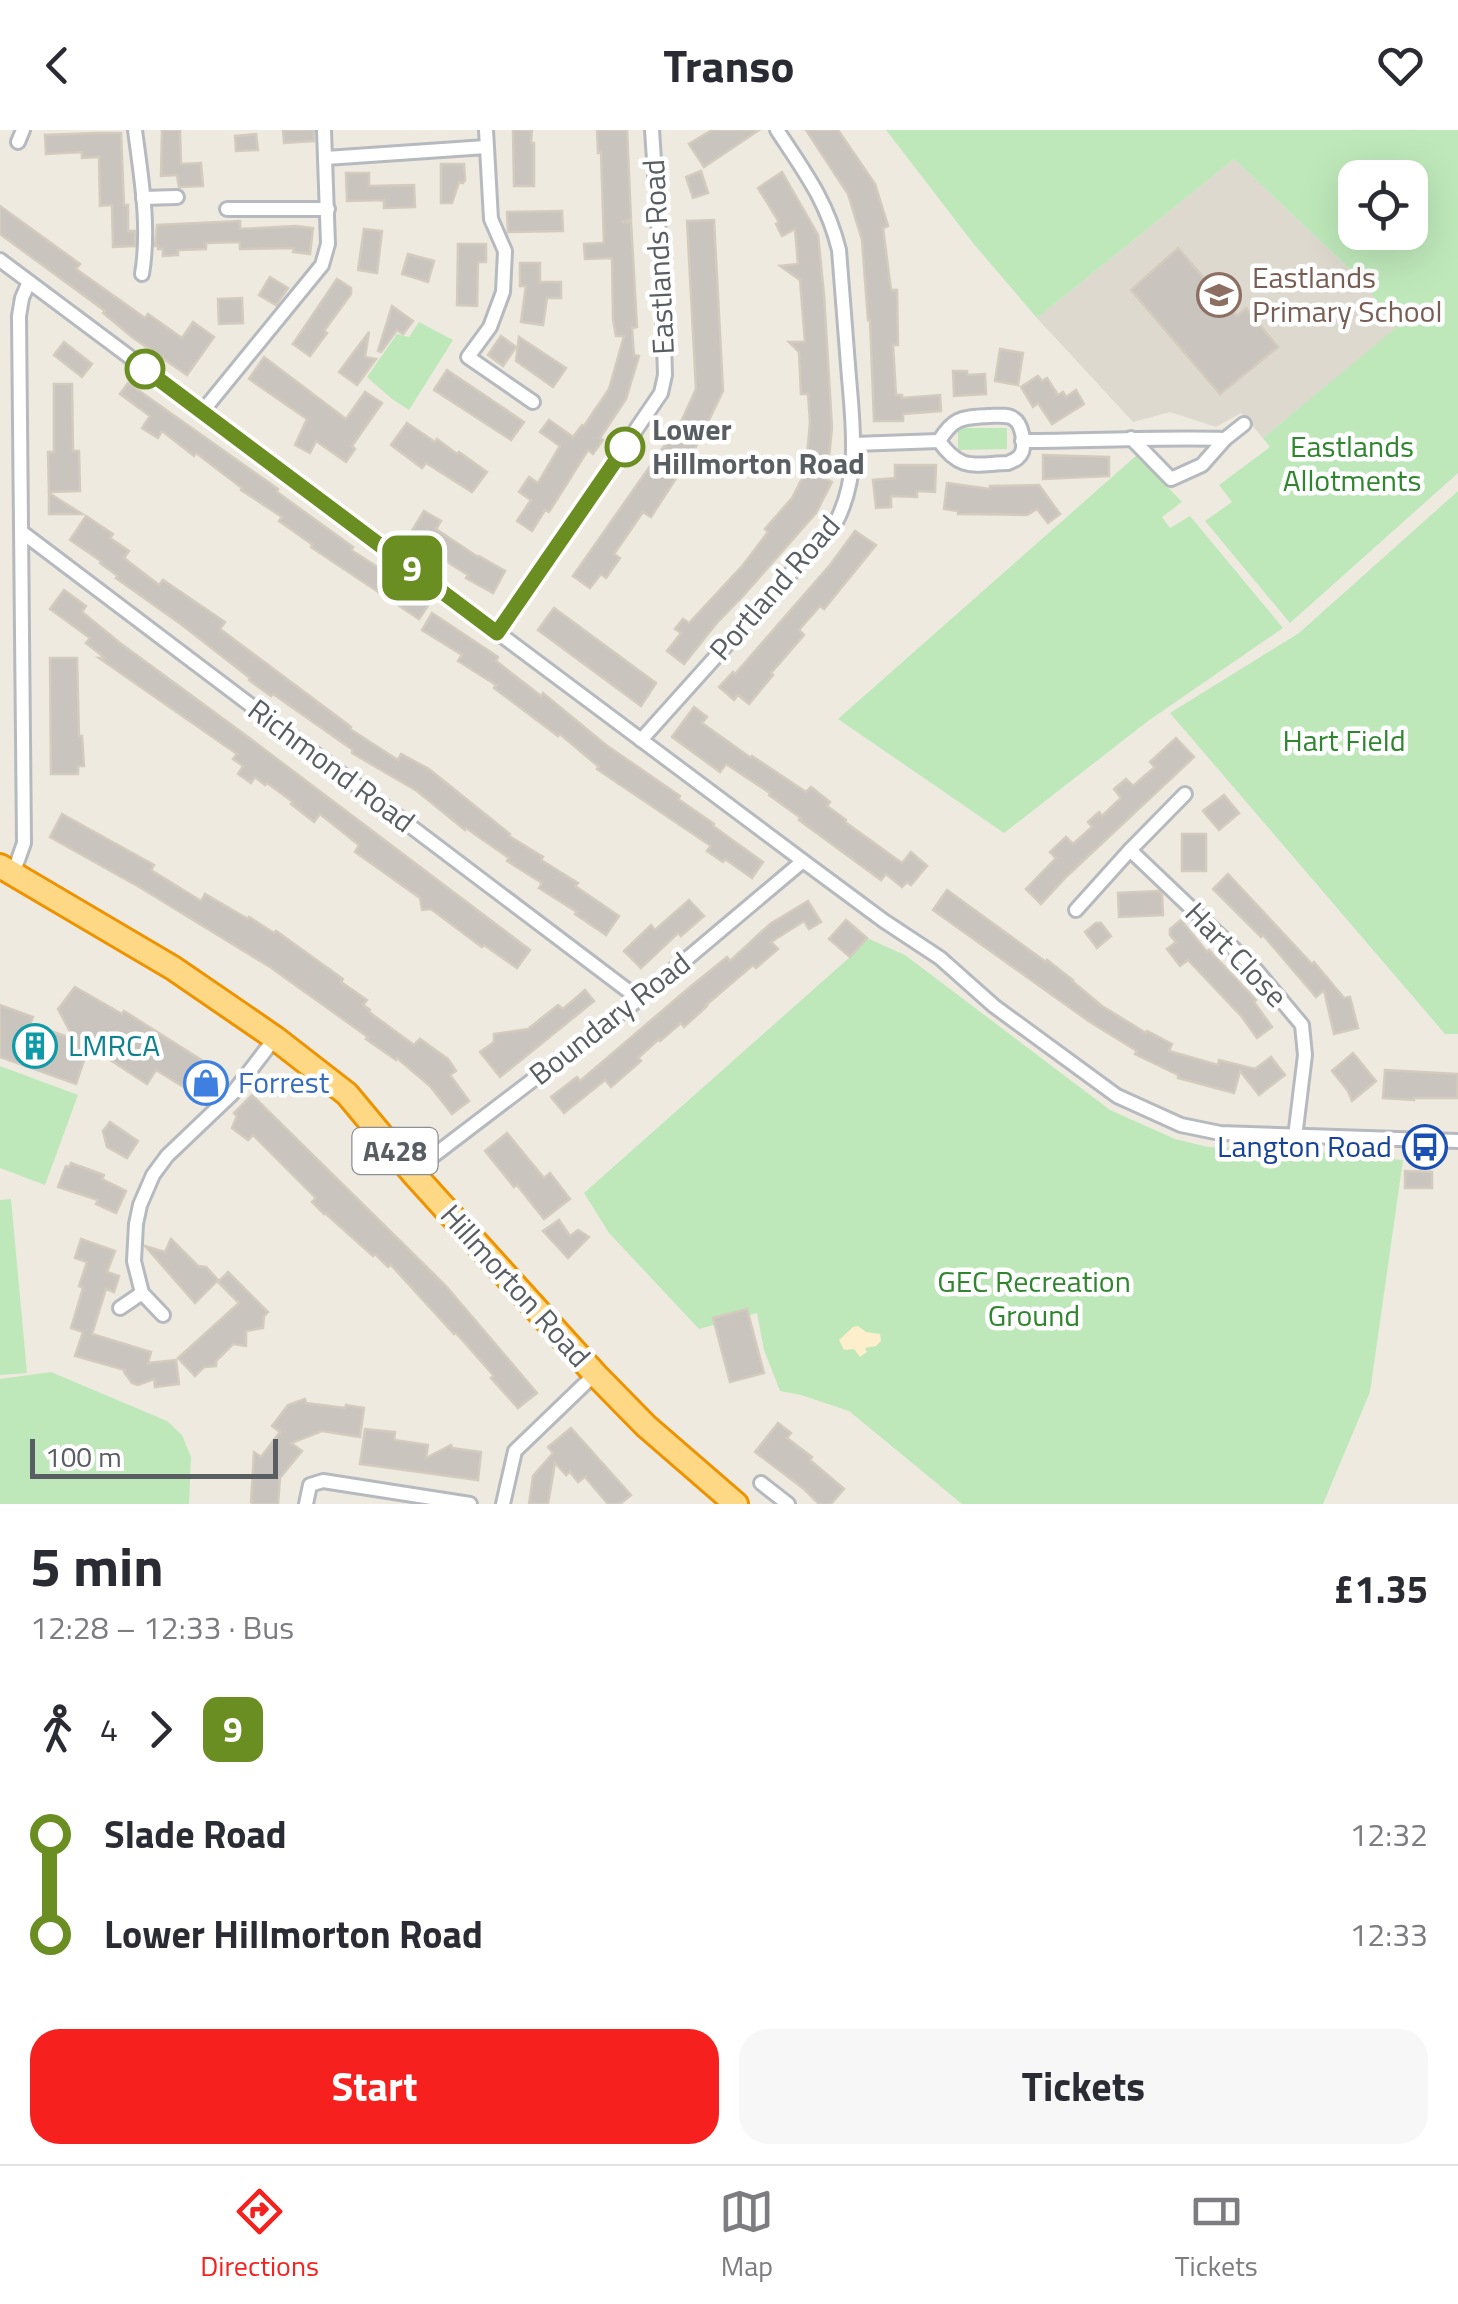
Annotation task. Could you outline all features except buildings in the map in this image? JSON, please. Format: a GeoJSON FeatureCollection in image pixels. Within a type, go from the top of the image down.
{"type":"FeatureCollection","features":[{"type":"Feature","properties":{"kind":"highway","name":"Hillmorton Road"},"geometry":{"type":"LineString","coordinates":[[6,870],[173,968],[347,1094],[412,1172],[595,1374],[646,1426],[736,1504]]}},
{"type":"Feature","properties":{"kind":"street"},"geometry":{"type":"LineString","coordinates":[[135,130],[143,198],[142,274]]}},
{"type":"Feature","properties":{"kind":"street"},"geometry":{"type":"LineString","coordinates":[[202,412],[322,265],[328,244],[324,130]]}},
{"type":"Feature","properties":{"kind":"street"},"geometry":{"type":"LineString","coordinates":[[486,130],[491,220],[506,251],[503,292],[490,327],[468,357],[533,402]]}},
{"type":"Feature","properties":{"kind":"street","name":"Portland Road"},"geometry":{"type":"LineString","coordinates":[[641,740],[835,524],[852,480],[854,444],[836,237],[822,199],[777,130]]}},
{"type":"Feature","properties":{"kind":"street","name":"Eastlands Road"},"geometry":{"type":"LineString","coordinates":[[497,633],[661,393],[665,375],[653,131]]}},
{"type":"Feature","properties":{"kind":"street"},"geometry":{"type":"LineString","coordinates":[[326,158],[486,147]]}},
{"type":"Feature","properties":{"kind":"street"},"geometry":{"type":"LineString","coordinates":[[143,198],[177,197]]}},
{"type":"Feature","properties":{"kind":"street"},"geometry":{"type":"LineString","coordinates":[[227,210],[328,209]]}},
{"type":"Feature","properties":{"kind":"street"},"geometry":{"type":"LineString","coordinates":[[0,260],[803,861],[940,958],[994,1006],[1117,1096],[1182,1124],[1220,1134],[1458,1141]]}},
{"type":"Feature","properties":{"kind":"street"},"geometry":{"type":"LineString","coordinates":[[6,870],[24,843],[19,316],[29,282]]}},
{"type":"Feature","properties":{"kind":"street"},"geometry":{"type":"LineString","coordinates":[[1008,416],[1022,430],[1022,452],[1008,463],[961,464],[939,441],[959,418],[1008,416]]}},
{"type":"Feature","properties":{"kind":"street"},"geometry":{"type":"LineString","coordinates":[[1130,438],[1170,479],[1202,466],[1244,424]]}},
{"type":"Feature","properties":{"kind":"street"},"geometry":{"type":"LineString","coordinates":[[1022,441],[1225,439]]}},
{"type":"Feature","properties":{"kind":"street"},"geometry":{"type":"LineString","coordinates":[[854,444],[939,441]]}},
{"type":"Feature","properties":{"kind":"street","name":"Richmond Road"},"geometry":{"type":"LineString","coordinates":[[22,533],[639,1000]]}},
{"type":"Feature","properties":{"kind":"street"},"geometry":{"type":"LineString","coordinates":[[1076,910],[1185,794]]}},
{"type":"Feature","properties":{"kind":"street","name":"Hart Close"},"geometry":{"type":"LineString","coordinates":[[1130,850],[1214,927],[1302,1025],[1304,1055],[1295,1137]]}},
{"type":"Feature","properties":{"kind":"street","name":"Boundary Road"},"geometry":{"type":"LineString","coordinates":[[412,1172],[639,1000],[803,861]]}},
{"type":"Feature","properties":{"kind":"street"},"geometry":{"type":"LineString","coordinates":[[163,1315],[142,1293],[134,1261],[140,1205],[153,1175],[167,1156],[232,1094],[274,1038]]}},
{"type":"Feature","properties":{"kind":"street"},"geometry":{"type":"LineString","coordinates":[[120,1308],[142,1293]]}},
{"type":"Feature","properties":{"kind":"street"},"geometry":{"type":"LineString","coordinates":[[503,1504],[515,1451],[595,1374]]}},
{"type":"Feature","properties":{"kind":"street"},"geometry":{"type":"LineString","coordinates":[[306,1504],[310,1485],[323,1481],[470,1504]]}},
{"type":"Feature","properties":{"kind":"street"},"geometry":{"type":"LineString","coordinates":[[761,1483],[788,1504]]}},
{"type":"Feature","properties":{"kind":"shaded area","name":"Eastlands Primary School"},"geometry":{"type":"Polygon","coordinates":[[[1234,159],[1354,273],[1399,327],[1263,438],[1241,413],[1216,427],[1170,412],[1133,422],[1037,318],[1234,159]]]}},
{"type":"Feature","properties":{"kind":"green space","name":"Eastlands Allotments"},"geometry":{"type":"Polygon","coordinates":[[[886,130],[1458,130],[1458,473],[1290,623],[1205,521],[1232,502],[1219,485],[1270,447],[1263,438],[1398,326],[1354,273],[1234,159],[1037,318],[886,130]]]}},
{"type":"Feature","properties":{"kind":"green space"},"geometry":{"type":"Polygon","coordinates":[[[419,322],[453,340],[409,410],[367,377],[397,334],[409,337],[419,322]]]}},
{"type":"Feature","properties":{"kind":"green space"},"geometry":{"type":"Polygon","coordinates":[[[958,428],[1007,428],[1007,449],[958,450],[958,428]]]}},
{"type":"Feature","properties":{"kind":"green space"},"geometry":{"type":"Polygon","coordinates":[[[1137,455],[1182,502],[1162,517],[1170,528],[1190,516],[1283,628],[1148,721],[1004,833],[838,719],[1137,455]]]}},
{"type":"Feature","properties":{"kind":"green space","name":"Hart Field"},"geometry":{"type":"Polygon","coordinates":[[[1458,491],[1458,1034],[1445,1034],[1170,713],[1299,633],[1458,491]]]}},
{"type":"Feature","properties":{"kind":"green space","name":"GEC Recreation Ground"},"geometry":{"type":"Polygon","coordinates":[[[867,938],[905,955],[1110,1110],[1175,1139],[1208,1147],[1403,1160],[1370,1392],[1323,1504],[962,1504],[849,1411],[780,1391],[764,1350],[757,1313],[699,1329],[609,1233],[584,1193],[867,938]]]}},
{"type":"Feature","properties":{"kind":"green space"},"geometry":{"type":"Polygon","coordinates":[[[0,1066],[78,1095],[45,1185],[0,1168],[0,1066]]]}},
{"type":"Feature","properties":{"kind":"green space"},"geometry":{"type":"Polygon","coordinates":[[[11,1199],[27,1373],[0,1375],[0,1200],[11,1199]]]}},
{"type":"Feature","properties":{"kind":"green space"},"geometry":{"type":"Polygon","coordinates":[[[51,1372],[167,1421],[182,1435],[191,1457],[189,1504],[0,1504],[0,1379],[51,1372]]]}},
{"type":"Feature","properties":{"kind":"sand"},"geometry":{"type":"Polygon","coordinates":[[[858,1326],[880,1334],[881,1341],[865,1348],[867,1352],[860,1357],[854,1349],[844,1350],[839,1340],[858,1326]]]}},
{"type":"Feature","properties":{"kind":"bus line","name":"9"},"geometry":{"type":"LineString","coordinates":[[145,369],[497,633],[625,447]]}},
{"type":"Feature","properties":{"kind":"place","name":"Eastlands Primary School"},"geometry":{"type":"Point","coordinates":[1219,295]}},
{"type":"Feature","properties":{"kind":"place","name":"Lower Hillmorton Road"},"geometry":{"type":"Point","coordinates":[625,447]}},
{"type":"Feature","properties":{"kind":"place","name":"LMRCA"},"geometry":{"type":"Point","coordinates":[35,1046]}},
{"type":"Feature","properties":{"kind":"place","name":"Forrest"},"geometry":{"type":"Point","coordinates":[206,1083]}},
{"type":"Feature","properties":{"kind":"place","name":"Langton Road"},"geometry":{"type":"Point","coordinates":[1425,1147]}}]}
